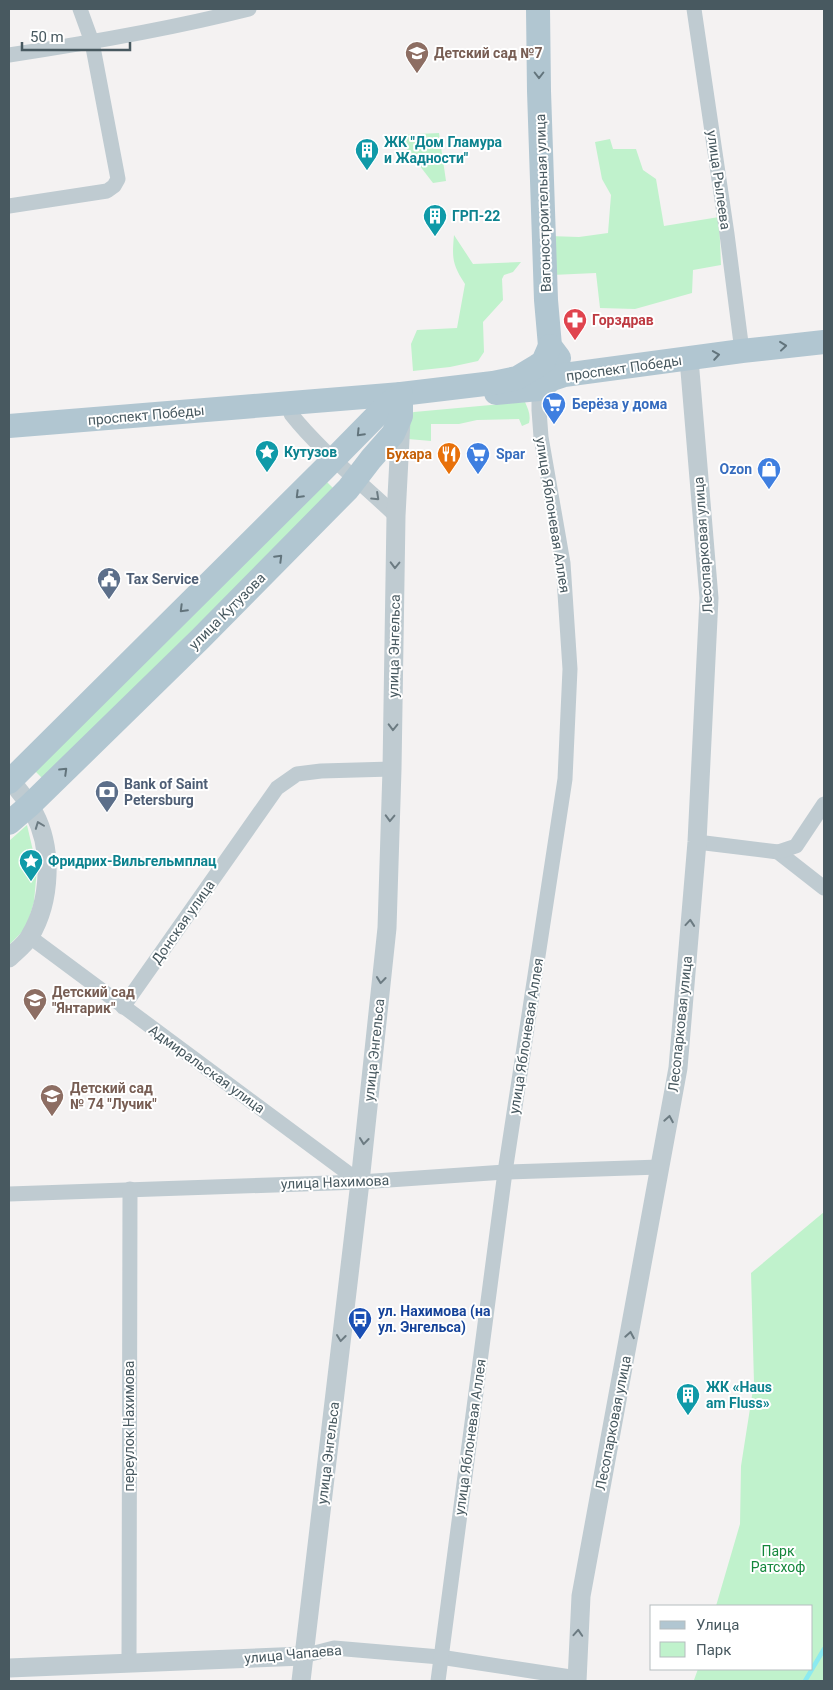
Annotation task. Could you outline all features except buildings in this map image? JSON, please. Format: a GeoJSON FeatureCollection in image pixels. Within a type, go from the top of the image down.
{"type":"FeatureCollection","features":[{"type":"Feature","properties":{"kind":"main road","name":"Вагоностроительная улица"},"geometry":{"type":"LineString","coordinates":[[538,9],[546,300],[550,346]]}},
{"type":"Feature","properties":{"kind":"main road","name":"проспект Победы"},"geometry":{"type":"LineString","coordinates":[[9,426],[398,404],[539,389],[552,379],[564,375],[824,342]]}},
{"type":"Feature","properties":{"kind":"main road"},"geometry":{"type":"LineString","coordinates":[[550,346],[555,354],[569,365],[577,369],[592,371]]}},
{"type":"Feature","properties":{"kind":"main road","name":"проспект Победы"},"geometry":{"type":"LineString","coordinates":[[398,404],[517,378],[543,362],[550,346]]}},
{"type":"Feature","properties":{"kind":"main road"},"geometry":{"type":"LineString","coordinates":[[9,781],[333,460],[398,404]]}},
{"type":"Feature","properties":{"kind":"main road","name":"улица Кутузова"},"geometry":{"type":"LineString","coordinates":[[9,824],[200,639],[348,489],[371,459],[394,434],[398,404]]}},
{"type":"Feature","properties":{"kind":"street"},"geometry":{"type":"LineString","coordinates":[[9,206],[107,191],[114,186],[118,179],[92,42],[80,9]]}},
{"type":"Feature","properties":{"kind":"street"},"geometry":{"type":"LineString","coordinates":[[9,55],[92,42],[209,19],[249,9]]}},
{"type":"Feature","properties":{"kind":"street","name":"улица Рылеева"},"geometry":{"type":"LineString","coordinates":[[694,9],[728,234],[742,351]]}},
{"type":"Feature","properties":{"kind":"street","name":"Лесопарковая улица"},"geometry":{"type":"LineString","coordinates":[[577,1680],[581,1596],[678,1068],[697,842],[709,598],[689,359]]}},
{"type":"Feature","properties":{"kind":"street","name":"улица Яблоневая Аллея"},"geometry":{"type":"LineString","coordinates":[[438,1681],[505,1172],[565,779],[570,678],[563,563],[541,437],[538,410],[539,389]]}},
{"type":"Feature","properties":{"kind":"street","name":"улица Энгельса"},"geometry":{"type":"LineString","coordinates":[[301,1681],[360,1182],[386,928],[392,769],[398,404]]}},
{"type":"Feature","properties":{"kind":"street"},"geometry":{"type":"LineString","coordinates":[[287,409],[333,460],[356,478],[396,516]]}},
{"type":"Feature","properties":{"kind":"street","name":"Донская улица"},"geometry":{"type":"LineString","coordinates":[[123,1006],[278,788],[297,774],[322,771],[392,769]]}},
{"type":"Feature","properties":{"kind":"street"},"geometry":{"type":"LineString","coordinates":[[9,781],[30,805],[41,829],[46,847],[46,883],[41,910],[30,937],[9,958]]}},
{"type":"Feature","properties":{"kind":"street"},"geometry":{"type":"LineString","coordinates":[[697,842],[778,852],[796,846],[824,804]]}},
{"type":"Feature","properties":{"kind":"street"},"geometry":{"type":"LineString","coordinates":[[778,852],[824,888]]}},
{"type":"Feature","properties":{"kind":"street","name":"Адмиральская улица"},"geometry":{"type":"LineString","coordinates":[[30,937],[360,1182]]}},
{"type":"Feature","properties":{"kind":"street","name":"улица Нахимова"},"geometry":{"type":"LineString","coordinates":[[9,1194],[360,1182],[505,1172],[660,1167]]}},
{"type":"Feature","properties":{"kind":"street","name":"переулок Нахимова"},"geometry":{"type":"LineString","coordinates":[[129,1662],[130,1189]]}},
{"type":"Feature","properties":{"kind":"street","name":"улица Чапаева"},"geometry":{"type":"LineString","coordinates":[[9,1668],[303,1656],[334,1648],[440,1657],[577,1680]]}},
{"type":"Feature","properties":{"kind":"green space"},"geometry":{"type":"Polygon","coordinates":[[[439,133],[446,181],[433,183],[396,135],[439,133]]]}},
{"type":"Feature","properties":{"kind":"green space"},"geometry":{"type":"Polygon","coordinates":[[[610,139],[613,149],[636,149],[643,170],[656,179],[664,226],[719,217],[721,265],[693,270],[692,293],[635,309],[600,308],[596,273],[552,275],[549,236],[579,237],[608,233],[611,195],[602,179],[595,142],[610,139]]]}},
{"type":"Feature","properties":{"kind":"green space"},"geometry":{"type":"Polygon","coordinates":[[[454,235],[473,264],[521,262],[513,272],[504,275],[502,279],[503,300],[483,322],[484,352],[478,361],[450,367],[413,371],[411,344],[417,330],[457,328],[465,284],[454,261],[454,235]]]}},
{"type":"Feature","properties":{"kind":"green space"},"geometry":{"type":"Polygon","coordinates":[[[525,402],[530,420],[529,423],[522,426],[519,419],[477,420],[459,424],[431,424],[431,441],[408,439],[407,415],[414,412],[525,402]]]}},
{"type":"Feature","properties":{"kind":"green space"},"geometry":{"type":"Polygon","coordinates":[[[325,480],[334,489],[43,779],[34,770],[325,480]]]}},
{"type":"Feature","properties":{"kind":"green space"},"geometry":{"type":"Polygon","coordinates":[[[27,825],[37,868],[34,902],[26,928],[9,945],[9,841],[27,825]]]}},
{"type":"Feature","properties":{"kind":"green space","name":"Парк Ратсхоф"},"geometry":{"type":"Polygon","coordinates":[[[824,1212],[824,1681],[653,1681],[694,1680],[698,1670],[813,1670],[813,1605],[716,1605],[740,1524],[741,1466],[754,1383],[751,1273],[824,1212]]]}},
{"type":"Feature","properties":{"kind":"waterway"},"geometry":{"type":"LineString","coordinates":[[813,1668],[824,1649]]}},
{"type":"Feature","properties":{"kind":"waterway"},"geometry":{"type":"LineString","coordinates":[[805,1681],[812,1670]]}},
{"type":"Feature","properties":{"kind":"place","name":"Детский сад №7"},"geometry":{"type":"Point","coordinates":[417,74]}},
{"type":"Feature","properties":{"kind":"place","name":"ЖК \"Дом Гламура и Жадности\""},"geometry":{"type":"Point","coordinates":[367,171]}},
{"type":"Feature","properties":{"kind":"place","name":"ГРП-22"},"geometry":{"type":"Point","coordinates":[435,237]}},
{"type":"Feature","properties":{"kind":"place","name":"Горздрав"},"geometry":{"type":"Point","coordinates":[575,341]}},
{"type":"Feature","properties":{"kind":"place","name":"Берёза у дома"},"geometry":{"type":"Point","coordinates":[554,425]}},
{"type":"Feature","properties":{"kind":"place","name":"Кутузов"},"geometry":{"type":"Point","coordinates":[267,473]}},
{"type":"Feature","properties":{"kind":"place","name":"Бухара"},"geometry":{"type":"Point","coordinates":[449,475]}},
{"type":"Feature","properties":{"kind":"place","name":"Spar"},"geometry":{"type":"Point","coordinates":[478,475]}},
{"type":"Feature","properties":{"kind":"place","name":"Ozon"},"geometry":{"type":"Point","coordinates":[769,490]}},
{"type":"Feature","properties":{"kind":"place","name":"Tax Service"},"geometry":{"type":"Point","coordinates":[109,600]}},
{"type":"Feature","properties":{"kind":"place","name":"Bank of Saint Petersburg"},"geometry":{"type":"Point","coordinates":[107,813]}},
{"type":"Feature","properties":{"kind":"place","name":"Фридрих-Вильгельмплац"},"geometry":{"type":"Point","coordinates":[31,882]}},
{"type":"Feature","properties":{"kind":"place","name":"Детский сад \"Янтарик\""},"geometry":{"type":"Point","coordinates":[35,1021]}},
{"type":"Feature","properties":{"kind":"place","name":"Детский сад № 74 \"Лучик\""},"geometry":{"type":"Point","coordinates":[52,1117]}},
{"type":"Feature","properties":{"kind":"place","name":"ул. Нахимова (на ул. Энгельса)"},"geometry":{"type":"Point","coordinates":[360,1340]}},
{"type":"Feature","properties":{"kind":"place","name":"ЖК «Haus am Fluss»"},"geometry":{"type":"Point","coordinates":[688,1416]}}]}
